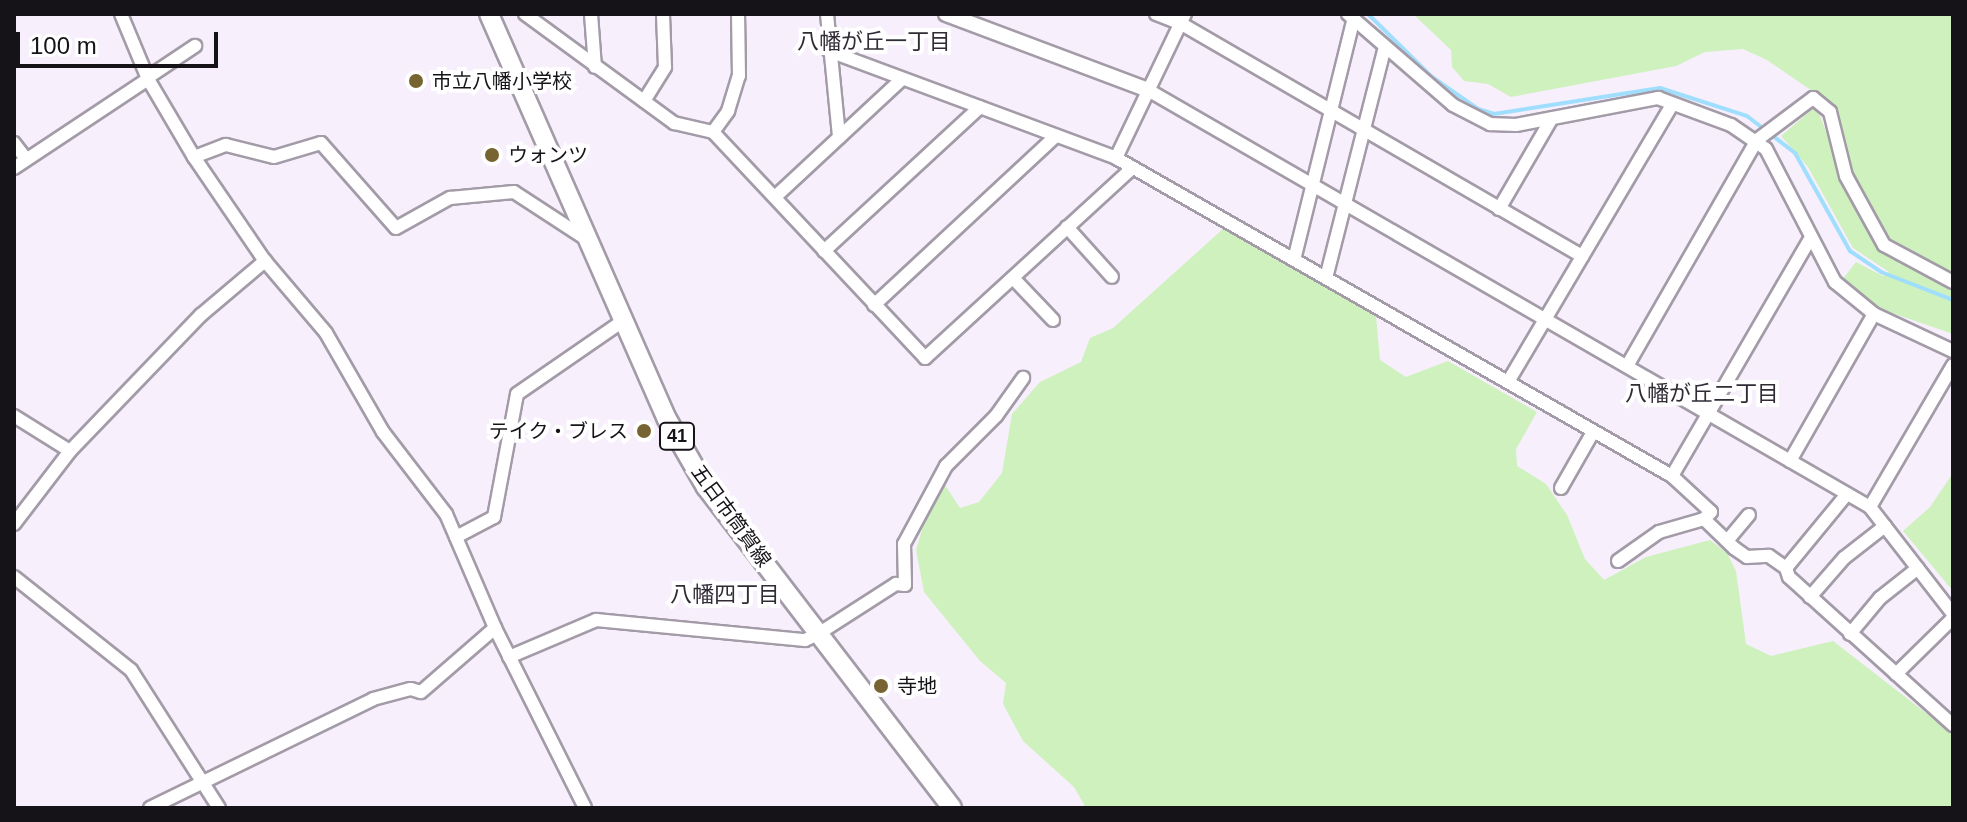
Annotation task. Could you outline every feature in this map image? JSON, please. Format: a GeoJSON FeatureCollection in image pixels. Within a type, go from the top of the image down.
{"type":"FeatureCollection","features":[{"type":"Feature","properties":{"kind":"main road","name":"五日市筒賀線"},"geometry":{"type":"LineString","coordinates":[[489,14],[667,419],[706,487],[952,808]]}},
{"type":"Feature","properties":{"kind":"street"},"geometry":{"type":"LineString","coordinates":[[121,14],[148,78],[194,157],[265,261],[326,333],[383,432],[441,505],[495,628],[585,808]]}},
{"type":"Feature","properties":{"kind":"street"},"geometry":{"type":"LineString","coordinates":[[525,14],[683,127],[713,132],[925,358],[1132,168]]}},
{"type":"Feature","properties":{"kind":"street"},"geometry":{"type":"LineString","coordinates":[[591,14],[595,67]]}},
{"type":"Feature","properties":{"kind":"street"},"geometry":{"type":"LineString","coordinates":[[644,101],[665,67],[663,14]]}},
{"type":"Feature","properties":{"kind":"street"},"geometry":{"type":"LineString","coordinates":[[713,132],[728,111],[739,76],[738,14]]}},
{"type":"Feature","properties":{"kind":"street"},"geometry":{"type":"LineString","coordinates":[[827,14],[839,137]]}},
{"type":"Feature","properties":{"kind":"street"},"geometry":{"type":"LineString","coordinates":[[946,14],[985,21],[1148,90],[1870,507],[1953,616],[1896,674]]}},
{"type":"Feature","properties":{"kind":"street"},"geometry":{"type":"LineString","coordinates":[[1156,14],[1183,19],[1331,113],[1582,256]]}},
{"type":"Feature","properties":{"kind":"street"},"geometry":{"type":"LineString","coordinates":[[1351,16],[1385,47],[1477,119],[1503,126],[1658,98],[1731,125],[1766,149],[1809,241],[1835,282],[1874,314],[1953,351]]}},
{"type":"Feature","properties":{"kind":"street"},"geometry":{"type":"LineString","coordinates":[[1294,260],[1331,113],[1351,16]]}},
{"type":"Feature","properties":{"kind":"street"},"geometry":{"type":"LineString","coordinates":[[1116,158],[1183,19]]}},
{"type":"Feature","properties":{"kind":"street"},"geometry":{"type":"LineString","coordinates":[[14,168],[195,46]]}},
{"type":"Feature","properties":{"kind":"street"},"geometry":{"type":"LineString","coordinates":[[1326,278],[1385,47]]}},
{"type":"Feature","properties":{"kind":"street"},"geometry":{"type":"LineString","coordinates":[[829,51],[1116,158],[1672,476],[1711,512],[1704,519],[1659,532],[1618,561]]}},
{"type":"Feature","properties":{"kind":"street"},"geometry":{"type":"LineString","coordinates":[[775,197],[902,79]]}},
{"type":"Feature","properties":{"kind":"street"},"geometry":{"type":"LineString","coordinates":[[1627,366],[1757,140],[1813,98],[1823,103],[1846,176],[1884,245],[1953,282]]}},
{"type":"Feature","properties":{"kind":"street"},"geometry":{"type":"LineString","coordinates":[[1508,382],[1672,105]]}},
{"type":"Feature","properties":{"kind":"street"},"geometry":{"type":"LineString","coordinates":[[824,251],[980,107]]}},
{"type":"Feature","properties":{"kind":"street"},"geometry":{"type":"LineString","coordinates":[[1499,209],[1552,118]]}},
{"type":"Feature","properties":{"kind":"street"},"geometry":{"type":"LineString","coordinates":[[874,305],[1056,136]]}},
{"type":"Feature","properties":{"kind":"street"},"geometry":{"type":"LineString","coordinates":[[14,143],[26,159]]}},
{"type":"Feature","properties":{"kind":"street"},"geometry":{"type":"LineString","coordinates":[[194,157],[226,145],[274,157],[321,143],[396,228],[450,198],[514,192],[586,239]]}},
{"type":"Feature","properties":{"kind":"street"},"geometry":{"type":"LineString","coordinates":[[1067,227],[1112,277]]}},
{"type":"Feature","properties":{"kind":"street"},"geometry":{"type":"LineString","coordinates":[[1672,476],[1809,241]]}},
{"type":"Feature","properties":{"kind":"street"},"geometry":{"type":"LineString","coordinates":[[14,524],[70,451],[201,315],[265,261]]}},
{"type":"Feature","properties":{"kind":"street"},"geometry":{"type":"LineString","coordinates":[[1013,278],[1053,320]]}},
{"type":"Feature","properties":{"kind":"street"},"geometry":{"type":"LineString","coordinates":[[1790,461],[1874,314]]}},
{"type":"Feature","properties":{"kind":"street"},"geometry":{"type":"LineString","coordinates":[[456,537],[494,517],[517,394],[623,321]]}},
{"type":"Feature","properties":{"kind":"street"},"geometry":{"type":"LineString","coordinates":[[1870,507],[1953,365]]}},
{"type":"Feature","properties":{"kind":"street"},"geometry":{"type":"LineString","coordinates":[[509,657],[596,620],[805,640],[818,634],[896,584],[905,585],[904,544],[946,466],[996,416],[1023,378]]}},
{"type":"Feature","properties":{"kind":"street"},"geometry":{"type":"LineString","coordinates":[[14,416],[70,451]]}},
{"type":"Feature","properties":{"kind":"street"},"geometry":{"type":"LineString","coordinates":[[1561,488],[1593,432]]}},
{"type":"Feature","properties":{"kind":"street"},"geometry":{"type":"LineString","coordinates":[[1786,568],[1847,494]]}},
{"type":"Feature","properties":{"kind":"street"},"geometry":{"type":"LineString","coordinates":[[1727,541],[1749,515]]}},
{"type":"Feature","properties":{"kind":"street"},"geometry":{"type":"LineString","coordinates":[[1704,519],[1745,556],[1769,556],[1786,568],[1810,597],[1953,725]]}},
{"type":"Feature","properties":{"kind":"street"},"geometry":{"type":"LineString","coordinates":[[1810,597],[1844,558],[1885,526]]}},
{"type":"Feature","properties":{"kind":"street"},"geometry":{"type":"LineString","coordinates":[[1850,634],[1880,598],[1918,568]]}},
{"type":"Feature","properties":{"kind":"street"},"geometry":{"type":"LineString","coordinates":[[14,577],[131,670],[219,808]]}},
{"type":"Feature","properties":{"kind":"street"},"geometry":{"type":"LineString","coordinates":[[150,808],[373,699],[411,689],[421,692],[495,628]]}},
{"type":"Feature","properties":{"kind":"green space"},"geometry":{"type":"Polygon","coordinates":[[[1413,14],[1953,14],[1953,334],[1872,306],[1842,280],[1856,262],[1883,276],[1889,272],[1853,248],[1808,167],[1781,136],[1816,106],[1864,226],[1882,249],[1904,262],[1891,270],[1905,262],[1873,221],[1847,165],[1831,104],[1767,60],[1743,49],[1705,52],[1676,66],[1511,97],[1488,84],[1464,81],[1452,67],[1451,50],[1413,14]]]}},
{"type":"Feature","properties":{"kind":"green space"},"geometry":{"type":"Polygon","coordinates":[[[1224,228],[1376,316],[1380,360],[1406,377],[1448,361],[1537,412],[1516,449],[1517,466],[1546,484],[1567,515],[1585,559],[1604,580],[1646,557],[1710,540],[1727,553],[1736,571],[1746,644],[1771,656],[1833,641],[1953,734],[1953,808],[1086,808],[1074,787],[1023,741],[1003,704],[1006,683],[980,661],[924,592],[916,550],[929,506],[945,485],[960,508],[979,502],[1002,473],[1012,414],[1040,382],[1081,362],[1090,338],[1113,328],[1224,228]]]}},
{"type":"Feature","properties":{"kind":"green space"},"geometry":{"type":"Polygon","coordinates":[[[1953,473],[1953,591],[1903,531],[1930,507],[1953,473]]]}},
{"type":"Feature","properties":{"kind":"waterway"},"geometry":{"type":"LineString","coordinates":[[1368,14],[1432,77],[1478,109],[1494,114],[1660,88],[1747,116],[1795,153],[1850,251],[1881,272],[1953,300]]}},
{"type":"Feature","properties":{"kind":"place","name":"市立八幡小学校"},"geometry":{"type":"Point","coordinates":[416,81]}},
{"type":"Feature","properties":{"kind":"place","name":"ウォンツ"},"geometry":{"type":"Point","coordinates":[492,155]}},
{"type":"Feature","properties":{"kind":"place","name":"テイク・ブレス"},"geometry":{"type":"Point","coordinates":[644,431]}},
{"type":"Feature","properties":{"kind":"place","name":"寺地"},"geometry":{"type":"Point","coordinates":[881,686]}},
{"type":"Feature","properties":{"kind":"district","name":"八幡が丘一丁目"},"geometry":{"type":"Point","coordinates":[874,42]}},
{"type":"Feature","properties":{"kind":"district","name":"八幡が丘二丁目"},"geometry":{"type":"Point","coordinates":[1702,394]}},
{"type":"Feature","properties":{"kind":"district","name":"八幡四丁目"},"geometry":{"type":"Point","coordinates":[725,595]}}]}
